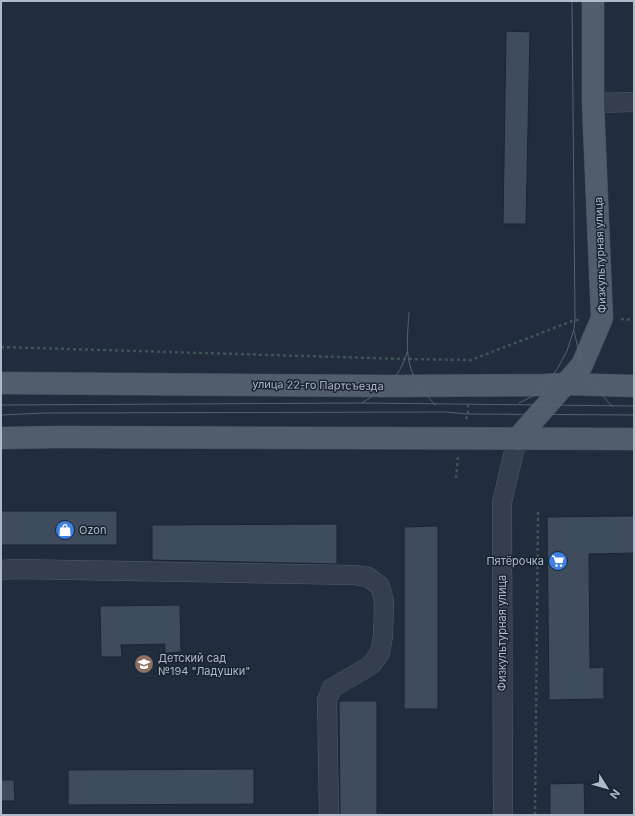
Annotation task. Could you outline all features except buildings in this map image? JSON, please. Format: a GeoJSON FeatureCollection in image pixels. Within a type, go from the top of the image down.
{"type":"FeatureCollection","features":[{"type":"Feature","properties":{"kind":"main road","name":"Физкультурная улица"},"geometry":{"type":"LineString","coordinates":[[517,439],[582,365],[602,318],[593,103],[593,1]]}},
{"type":"Feature","properties":{"kind":"main road","name":"улица 22-го Партсъезда"},"geometry":{"type":"LineString","coordinates":[[1,383],[379,386],[565,384],[634,386]]}},
{"type":"Feature","properties":{"kind":"main road"},"geometry":{"type":"LineString","coordinates":[[1,438],[66,437],[634,440]]}},
{"type":"Feature","properties":{"kind":"street"},"geometry":{"type":"LineString","coordinates":[[593,103],[634,102]]}},
{"type":"Feature","properties":{"kind":"street","name":"Физкультурная улица"},"geometry":{"type":"LineString","coordinates":[[503,815],[502,502],[517,439]]}},
{"type":"Feature","properties":{"kind":"street"},"geometry":{"type":"LineString","coordinates":[[1,570],[354,575],[368,577],[380,586],[384,601],[383,636],[380,653],[371,665],[332,688],[327,700],[329,815]]}},
{"type":"Feature","properties":{"kind":"path"},"geometry":{"type":"LineString","coordinates":[[1,346],[472,360],[575,320],[602,318],[634,320]]}},
{"type":"Feature","properties":{"kind":"path"},"geometry":{"type":"LineString","coordinates":[[535,815],[538,512]]}},
{"type":"Feature","properties":{"kind":"tram line"},"geometry":{"type":"LineString","coordinates":[[519,403],[535,395],[556,371],[567,351],[574,329],[572,1]]}},
{"type":"Feature","properties":{"kind":"tram line"},"geometry":{"type":"LineString","coordinates":[[409,312],[407,344],[411,369],[416,380],[436,405]]}},
{"type":"Feature","properties":{"kind":"tram line"},"geometry":{"type":"LineString","coordinates":[[574,331],[582,365],[593,385],[613,407]]}},
{"type":"Feature","properties":{"kind":"tram line"},"geometry":{"type":"LineString","coordinates":[[362,403],[378,393],[390,382],[400,370],[407,352]]}},
{"type":"Feature","properties":{"kind":"tram line"},"geometry":{"type":"LineString","coordinates":[[1,405],[362,403],[634,406]]}},
{"type":"Feature","properties":{"kind":"tram line"},"geometry":{"type":"LineString","coordinates":[[1,415],[45,413],[446,412],[468,414],[634,415]]}},
{"type":"Feature","properties":{"kind":"place","name":"Ozon"},"geometry":{"type":"Point","coordinates":[65,530]}},
{"type":"Feature","properties":{"kind":"place","name":"Пятёрочка"},"geometry":{"type":"Point","coordinates":[558,561]}},
{"type":"Feature","properties":{"kind":"place","name":"Детский сад №194 \"Ладушки\""},"geometry":{"type":"Point","coordinates":[144,664]}}]}
